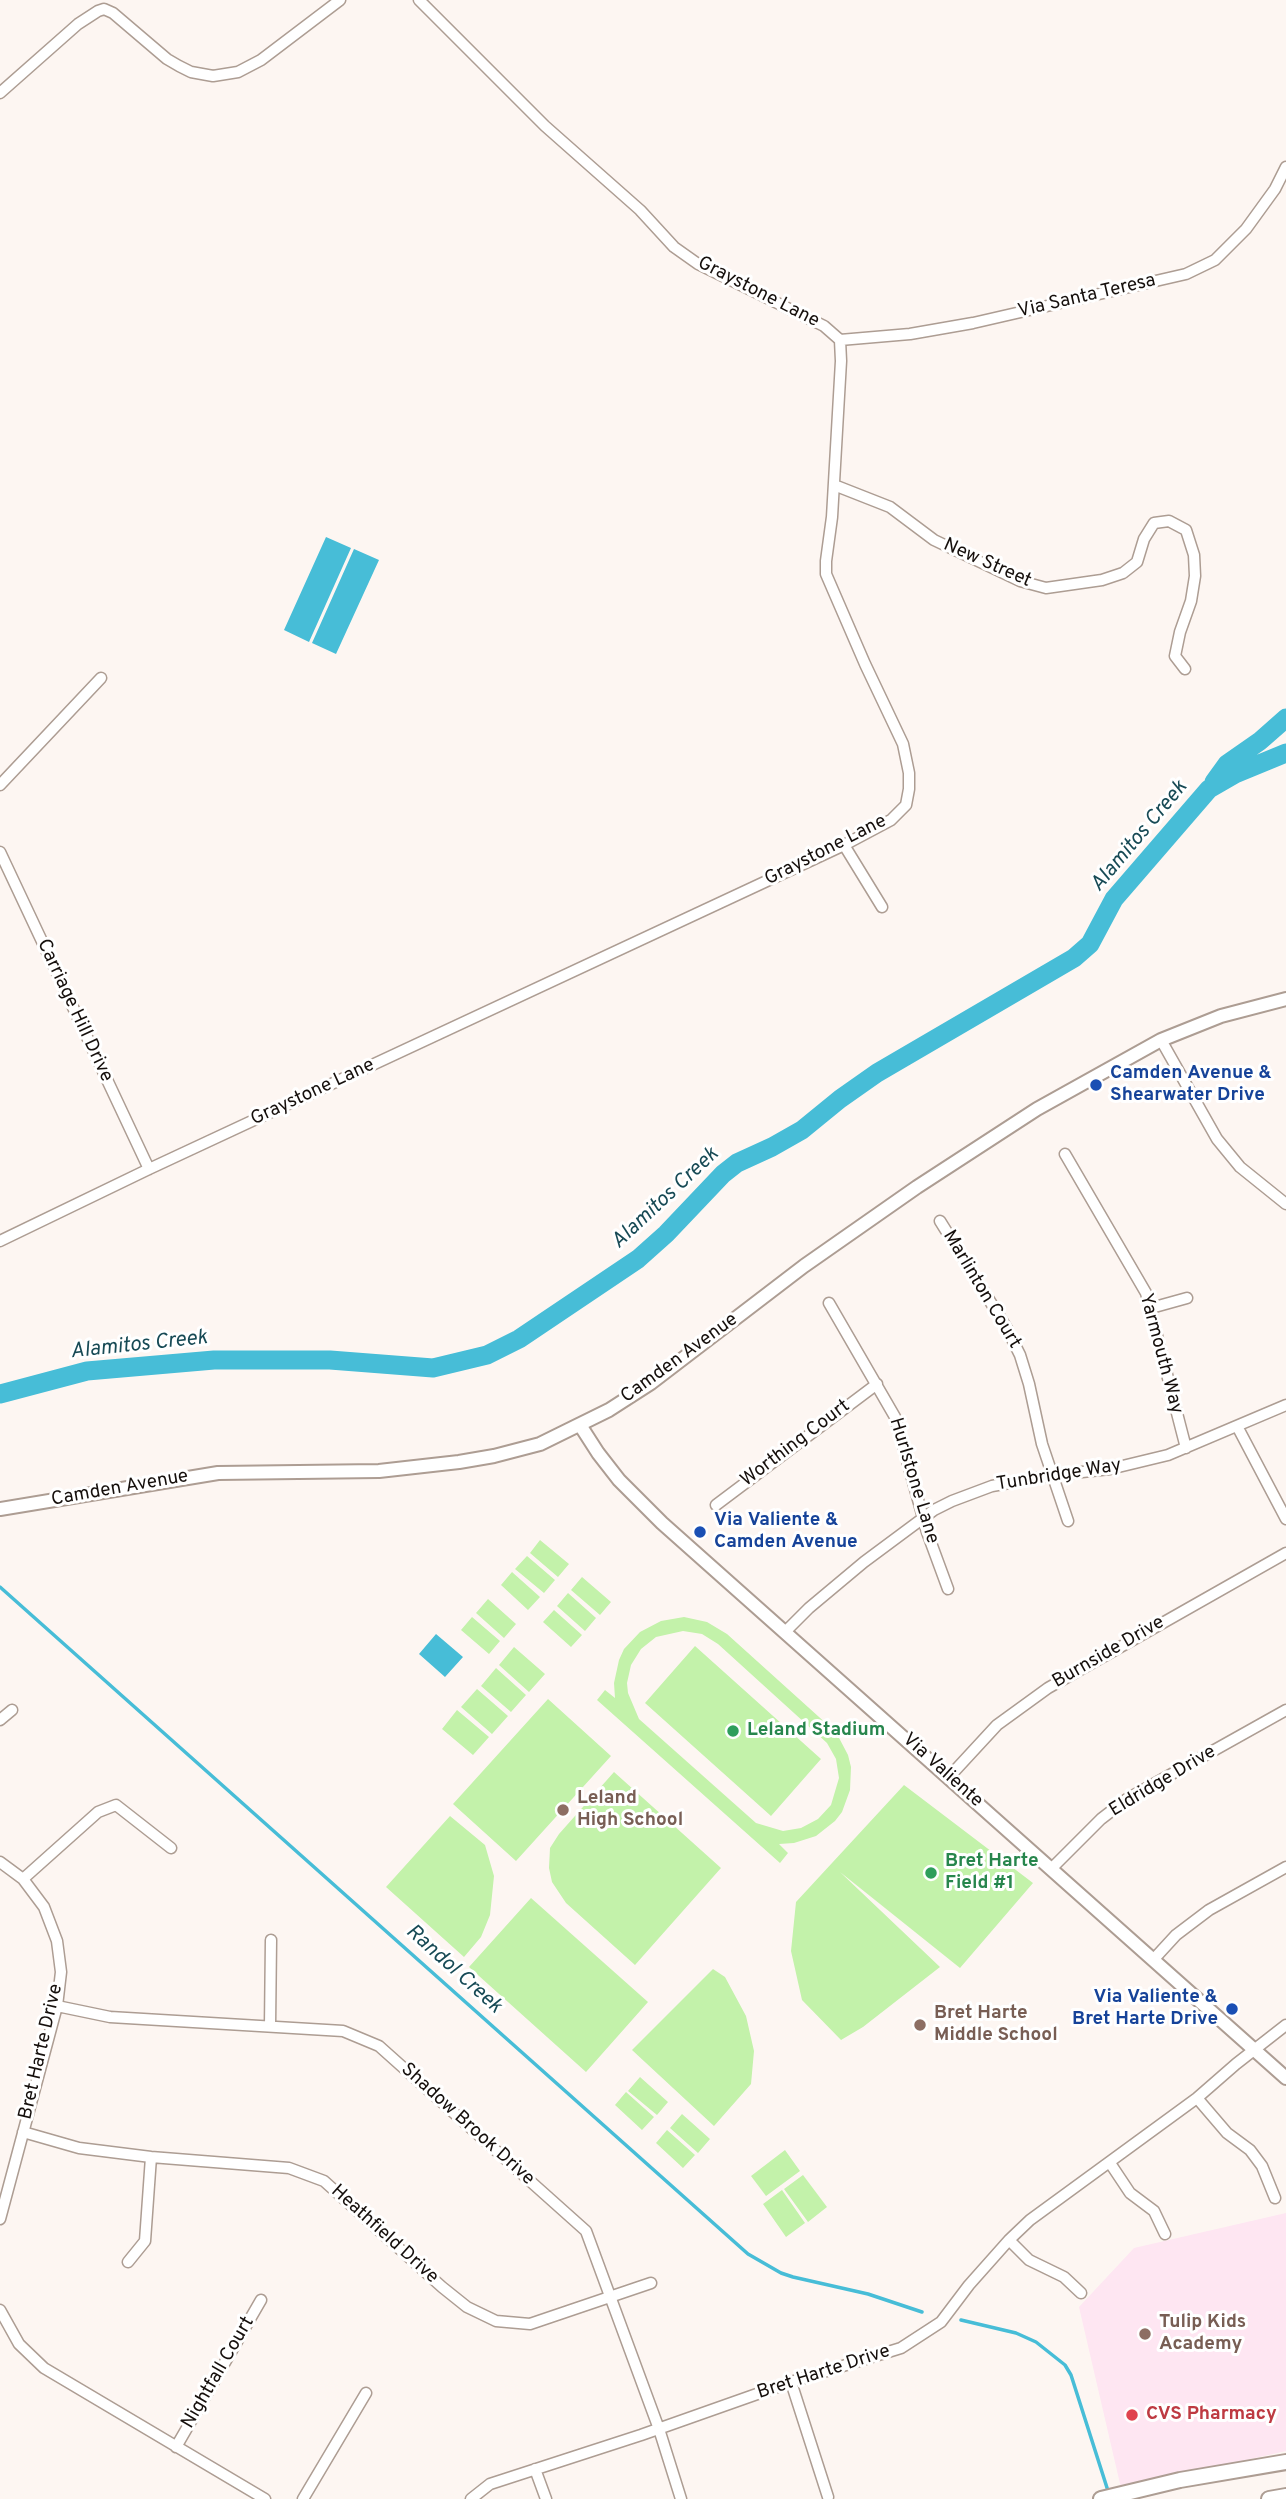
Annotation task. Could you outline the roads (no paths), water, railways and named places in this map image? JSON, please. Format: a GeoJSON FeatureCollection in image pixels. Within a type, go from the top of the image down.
{"type":"FeatureCollection","features":[{"type":"Feature","properties":{"kind":"main road"},"geometry":{"type":"LineString","coordinates":[[1101,2499],[1180,2480],[1286,2462]]}},
{"type":"Feature","properties":{"kind":"main road"},"geometry":{"type":"LineString","coordinates":[[1269,2499],[1286,2496]]}},
{"type":"Feature","properties":{"kind":"street"},"geometry":{"type":"LineString","coordinates":[[0,93],[91,13],[106,5],[167,59],[191,72],[213,76],[238,72],[261,60],[340,0]]}},
{"type":"Feature","properties":{"kind":"street","name":"Graystone Lane"},"geometry":{"type":"LineString","coordinates":[[0,1241],[844,845],[891,820],[906,805],[909,773],[903,744],[827,574],[841,361],[840,340],[824,326],[698,264],[674,247],[640,210],[545,126],[419,0]]}},
{"type":"Feature","properties":{"kind":"street","name":"Via Santa Teresa"},"geometry":{"type":"LineString","coordinates":[[840,340],[910,334],[973,323],[1186,274],[1215,260],[1246,229],[1275,189],[1286,167]]}},
{"type":"Feature","properties":{"kind":"street","name":"New Street"},"geometry":{"type":"LineString","coordinates":[[834,485],[890,507],[934,540],[1020,582],[1046,588],[1102,580],[1123,573],[1137,562],[1144,539],[1154,523],[1169,521],[1186,530],[1194,555],[1195,576],[1191,601],[1175,656],[1185,669]]}},
{"type":"Feature","properties":{"kind":"street"},"geometry":{"type":"LineString","coordinates":[[0,785],[101,678]]}},
{"type":"Feature","properties":{"kind":"street"},"geometry":{"type":"LineString","coordinates":[[844,845],[882,907]]}},
{"type":"Feature","properties":{"kind":"street","name":"Carriage Hill Drive"},"geometry":{"type":"LineString","coordinates":[[0,852],[149,1169]]}},
{"type":"Feature","properties":{"kind":"street","name":"Camden Avenue"},"geometry":{"type":"LineString","coordinates":[[0,1509],[218,1473],[379,1471],[459,1462],[541,1444],[580,1425],[651,1383],[804,1266],[917,1186],[1037,1109],[1161,1040],[1221,1016],[1286,999]]}},
{"type":"Feature","properties":{"kind":"street"},"geometry":{"type":"LineString","coordinates":[[1161,1040],[1217,1139],[1245,1172],[1286,1204]]}},
{"type":"Feature","properties":{"kind":"street","name":"Yarmouth Way"},"geometry":{"type":"LineString","coordinates":[[1065,1154],[1146,1293],[1186,1448]]}},
{"type":"Feature","properties":{"kind":"street","name":"Marlinton Court"},"geometry":{"type":"LineString","coordinates":[[940,1221],[1006,1327],[1020,1355],[1042,1444],[1068,1521]]}},
{"type":"Feature","properties":{"kind":"street"},"geometry":{"type":"LineString","coordinates":[[1151,1308],[1187,1298]]}},
{"type":"Feature","properties":{"kind":"street","name":"Hurlstone Lane"},"geometry":{"type":"LineString","coordinates":[[829,1303],[895,1416],[924,1519],[948,1589]]}},
{"type":"Feature","properties":{"kind":"street","name":"Worthing Court"},"geometry":{"type":"LineString","coordinates":[[716,1505],[877,1384]]}},
{"type":"Feature","properties":{"kind":"street","name":"Tunbridge Way"},"geometry":{"type":"LineString","coordinates":[[785,1632],[864,1562],[953,1501],[992,1486],[1143,1462],[1186,1448],[1286,1405]]}},
{"type":"Feature","properties":{"kind":"street","name":"Via Valiente"},"geometry":{"type":"LineString","coordinates":[[580,1425],[598,1453],[637,1499],[1286,2078]]}},
{"type":"Feature","properties":{"kind":"street"},"geometry":{"type":"LineString","coordinates":[[1237,1426],[1286,1519]]}},
{"type":"Feature","properties":{"kind":"street","name":"Burnside Drive"},"geometry":{"type":"LineString","coordinates":[[948,1777],[997,1725],[1048,1688],[1286,1553]]}},
{"type":"Feature","properties":{"kind":"street"},"geometry":{"type":"LineString","coordinates":[[0,1720],[12,1710]]}},
{"type":"Feature","properties":{"kind":"street","name":"Eldridge Drive"},"geometry":{"type":"LineString","coordinates":[[1051,1869],[1101,1819],[1127,1799],[1286,1710]]}},
{"type":"Feature","properties":{"kind":"street"},"geometry":{"type":"LineString","coordinates":[[23,1879],[98,1812],[116,1805],[171,1848]]}},
{"type":"Feature","properties":{"kind":"street","name":"Bret Harte Drive"},"geometry":{"type":"LineString","coordinates":[[0,1862],[23,1879],[44,1907],[57,1941],[61,1972],[57,2006],[0,2219]]}},
{"type":"Feature","properties":{"kind":"street"},"geometry":{"type":"LineString","coordinates":[[1153,1960],[1177,1935],[1209,1910],[1286,1867]]}},
{"type":"Feature","properties":{"kind":"street"},"geometry":{"type":"LineString","coordinates":[[270,2026],[271,1940]]}},
{"type":"Feature","properties":{"kind":"street","name":"Shadow Brook Drive"},"geometry":{"type":"LineString","coordinates":[[57,2006],[110,2017],[343,2031],[379,2046],[586,2231],[659,2429],[681,2499]]}},
{"type":"Feature","properties":{"kind":"street","name":"Bret Harte Drive"},"geometry":{"type":"LineString","coordinates":[[471,2499],[490,2484],[659,2429],[791,2382],[901,2348],[941,2322],[969,2285],[1030,2220],[1198,2098],[1286,2025]]}},
{"type":"Feature","properties":{"kind":"street"},"geometry":{"type":"LineString","coordinates":[[1198,2098],[1227,2133],[1250,2150],[1262,2166],[1275,2199]]}},
{"type":"Feature","properties":{"kind":"street","name":"Heathfield Drive"},"geometry":{"type":"LineString","coordinates":[[23,2132],[79,2148],[289,2168],[324,2181],[442,2287],[467,2306],[496,2321],[530,2325],[650,2283]]}},
{"type":"Feature","properties":{"kind":"street"},"geometry":{"type":"LineString","coordinates":[[128,2262],[145,2241],[152,2157]]}},
{"type":"Feature","properties":{"kind":"street"},"geometry":{"type":"LineString","coordinates":[[1110,2163],[1130,2193],[1154,2211],[1165,2234]]}},
{"type":"Feature","properties":{"kind":"street"},"geometry":{"type":"LineString","coordinates":[[1009,2240],[1029,2260],[1064,2277],[1081,2293]]}},
{"type":"Feature","properties":{"kind":"street","name":"Nightfall Court"},"geometry":{"type":"LineString","coordinates":[[176,2446],[261,2300]]}},
{"type":"Feature","properties":{"kind":"street"},"geometry":{"type":"LineString","coordinates":[[0,2310],[19,2344],[44,2368],[265,2499]]}},
{"type":"Feature","properties":{"kind":"street"},"geometry":{"type":"LineString","coordinates":[[791,2382],[828,2497]]}},
{"type":"Feature","properties":{"kind":"street"},"geometry":{"type":"LineString","coordinates":[[303,2499],[366,2393]]}},
{"type":"Feature","properties":{"kind":"street"},"geometry":{"type":"LineString","coordinates":[[535,2469],[546,2499]]}},
{"type":"Feature","properties":{"kind":"water"},"geometry":{"type":"Polygon","coordinates":[[[326,537],[351,548],[309,642],[284,630],[326,537]]]}},
{"type":"Feature","properties":{"kind":"water"},"geometry":{"type":"Polygon","coordinates":[[[354,549],[379,560],[336,654],[312,643],[354,549]]]}},
{"type":"Feature","properties":{"kind":"water"},"geometry":{"type":"Polygon","coordinates":[[[436,1634],[463,1657],[445,1677],[419,1654],[436,1634]]]}},
{"type":"Feature","properties":{"kind":"waterway"},"geometry":{"type":"LineString","coordinates":[[1214,782],[1227,764],[1260,741],[1286,718]]}},
{"type":"Feature","properties":{"kind":"waterway","name":"Alamitos Creek"},"geometry":{"type":"LineString","coordinates":[[0,1394],[87,1371],[214,1360],[330,1360],[433,1368],[487,1355],[519,1339],[638,1259],[737,1163],[802,1130],[877,1073],[1074,958],[1090,944],[1114,899],[1209,789],[1235,774],[1286,753]]}},
{"type":"Feature","properties":{"kind":"waterway","name":"Randol Creek"},"geometry":{"type":"LineString","coordinates":[[0,1587],[748,2254],[781,2273],[868,2294],[922,2312]]}},
{"type":"Feature","properties":{"kind":"waterway","name":"Randol Creek"},"geometry":{"type":"LineString","coordinates":[[961,2320],[1016,2333],[1036,2342],[1065,2365],[1071,2375],[1109,2494]]}},
{"type":"Feature","properties":{"kind":"place","name":"Camden Avenue & Shearwater Drive"},"geometry":{"type":"Point","coordinates":[1096,1085]}},
{"type":"Feature","properties":{"kind":"place","name":"Via Valiente & Camden Avenue"},"geometry":{"type":"Point","coordinates":[700,1532]}},
{"type":"Feature","properties":{"kind":"place","name":"Leland Stadium"},"geometry":{"type":"Point","coordinates":[733,1731]}},
{"type":"Feature","properties":{"kind":"place","name":"Leland High School"},"geometry":{"type":"Point","coordinates":[563,1810]}},
{"type":"Feature","properties":{"kind":"place","name":"Bret Harte Field #1"},"geometry":{"type":"Point","coordinates":[931,1873]}},
{"type":"Feature","properties":{"kind":"place","name":"Via Valiente & Bret Harte Drive"},"geometry":{"type":"Point","coordinates":[1232,2009]}},
{"type":"Feature","properties":{"kind":"place","name":"Bret Harte Middle School"},"geometry":{"type":"Point","coordinates":[920,2025]}},
{"type":"Feature","properties":{"kind":"place","name":"Tulip Kids Academy"},"geometry":{"type":"Point","coordinates":[1145,2334]}},
{"type":"Feature","properties":{"kind":"place","name":"CVS Pharmacy"},"geometry":{"type":"Point","coordinates":[1132,2415]}}]}
